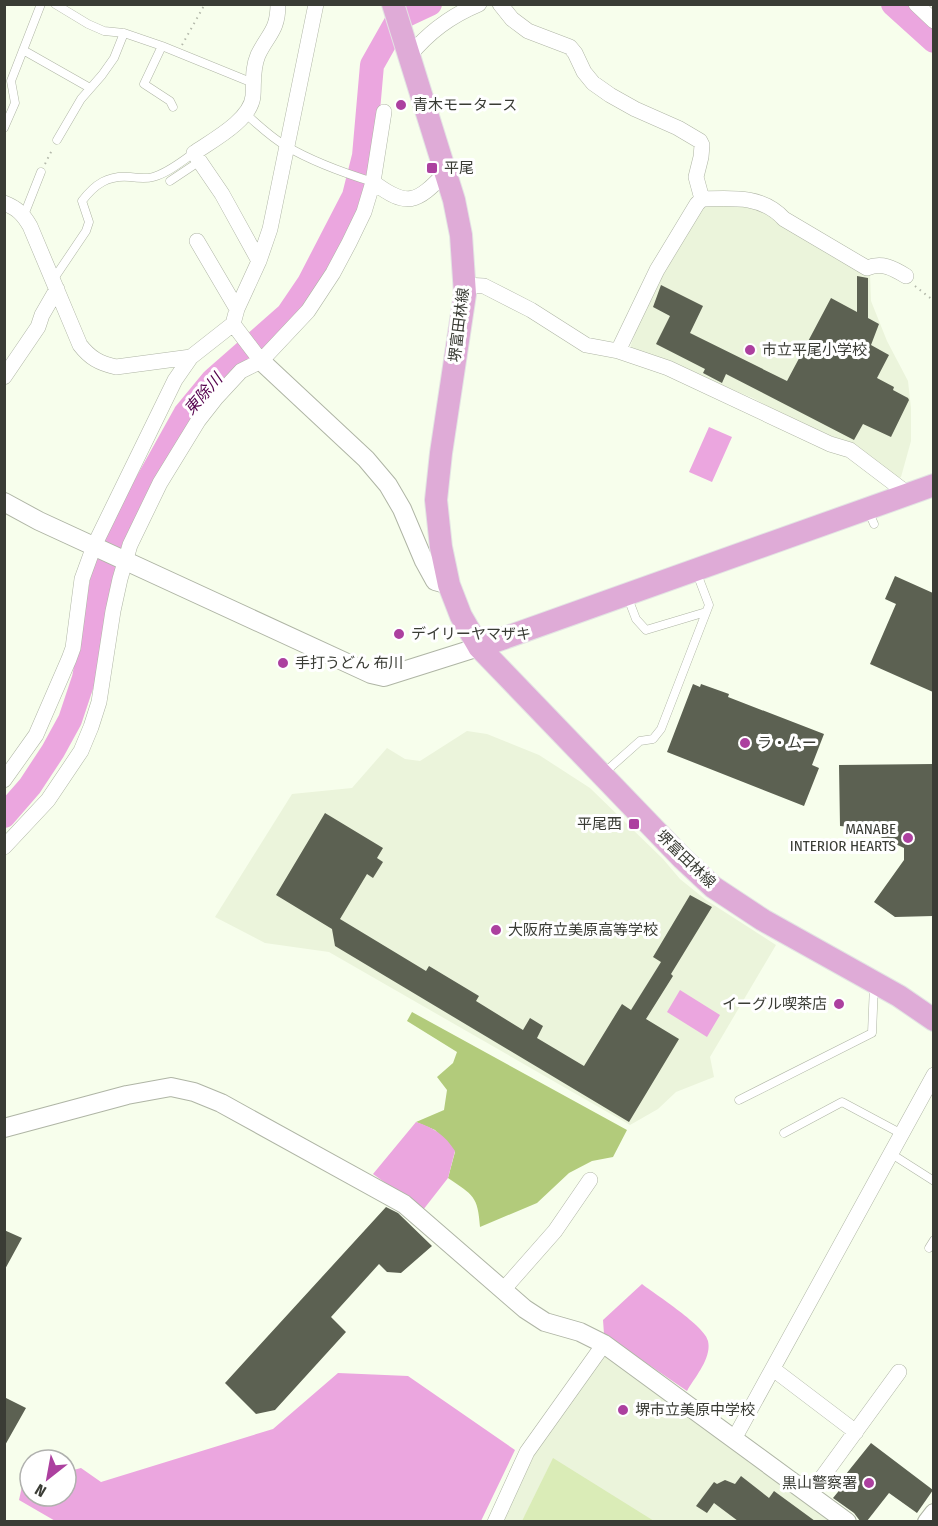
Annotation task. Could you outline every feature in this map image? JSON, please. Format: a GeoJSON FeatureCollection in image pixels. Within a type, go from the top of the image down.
{"type":"FeatureCollection","features":[{"type":"Feature","properties":{"kind":"main road","name":"堺富田林線"},"geometry":{"type":"LineString","coordinates":[[393,5],[454,200],[461,235],[465,285],[436,500],[448,585],[461,616],[479,647],[683,859],[713,887],[763,920],[899,996],[933,1020]]}},
{"type":"Feature","properties":{"kind":"main road"},"geometry":{"type":"LineString","coordinates":[[479,647],[695,570],[870,516],[908,494],[933,485]]}},
{"type":"Feature","properties":{"kind":"street"},"geometry":{"type":"LineString","coordinates":[[259,261],[222,194],[197,157],[246,114],[253,99],[254,68],[258,55],[276,26],[278,4]]}},
{"type":"Feature","properties":{"kind":"street"},"geometry":{"type":"LineString","coordinates":[[316,4],[270,229],[259,261],[237,309],[235,327],[259,356],[366,459],[388,485],[402,509],[424,561],[435,580],[448,585]]}},
{"type":"Feature","properties":{"kind":"street"},"geometry":{"type":"LineString","coordinates":[[408,53],[433,30],[462,11],[479,4]]}},
{"type":"Feature","properties":{"kind":"street"},"geometry":{"type":"LineString","coordinates":[[500,4],[512,19],[528,31],[570,47],[593,83],[610,95],[700,141],[701,157],[696,177],[702,199]]}},
{"type":"Feature","properties":{"kind":"street"},"geometry":{"type":"LineString","coordinates":[[916,4],[933,21]]}},
{"type":"Feature","properties":{"kind":"street"},"geometry":{"type":"LineString","coordinates":[[4,847],[48,800],[81,750],[91,727],[99,702],[112,611],[123,559],[147,508],[198,421],[241,371],[308,311],[333,273],[364,212],[372,182],[384,112]]}},
{"type":"Feature","properties":{"kind":"street"},"geometry":{"type":"LineString","coordinates":[[372,182],[391,195],[412,199],[427,192],[444,172]]}},
{"type":"Feature","properties":{"kind":"street"},"geometry":{"type":"LineString","coordinates":[[618,351],[657,270],[702,199],[742,198],[760,202],[775,209],[784,219],[867,268],[874,265],[889,266],[906,276]]}},
{"type":"Feature","properties":{"kind":"street"},"geometry":{"type":"LineString","coordinates":[[4,202],[17,208],[24,215],[80,345],[94,360],[116,367],[191,357]]}},
{"type":"Feature","properties":{"kind":"street"},"geometry":{"type":"LineString","coordinates":[[197,241],[237,309]]}},
{"type":"Feature","properties":{"kind":"street"},"geometry":{"type":"LineString","coordinates":[[4,377],[38,327],[55,285]]}},
{"type":"Feature","properties":{"kind":"street"},"geometry":{"type":"LineString","coordinates":[[465,285],[484,286],[531,310],[586,345],[618,351],[668,368],[830,444],[850,450],[908,494]]}},
{"type":"Feature","properties":{"kind":"street"},"geometry":{"type":"LineString","coordinates":[[4,780],[36,735],[69,659],[73,648],[82,579],[175,380],[191,357],[235,327]]}},
{"type":"Feature","properties":{"kind":"street"},"geometry":{"type":"LineString","coordinates":[[4,502],[39,521],[378,676],[384,677],[479,647]]}},
{"type":"Feature","properties":{"kind":"street"},"geometry":{"type":"LineString","coordinates":[[734,1439],[933,1076]]}},
{"type":"Feature","properties":{"kind":"street"},"geometry":{"type":"LineString","coordinates":[[4,1128],[128,1095],[171,1087],[194,1092],[221,1104],[404,1204],[525,1309],[544,1322],[580,1332],[604,1344],[847,1521]]}},
{"type":"Feature","properties":{"kind":"street"},"geometry":{"type":"LineString","coordinates":[[503,1290],[555,1231],[590,1180]]}},
{"type":"Feature","properties":{"kind":"street"},"geometry":{"type":"LineString","coordinates":[[495,1521],[527,1452],[604,1344]]}},
{"type":"Feature","properties":{"kind":"street"},"geometry":{"type":"LineString","coordinates":[[773,1369],[856,1432]]}},
{"type":"Feature","properties":{"kind":"street"},"geometry":{"type":"LineString","coordinates":[[810,1494],[899,1372]]}},
{"type":"Feature","properties":{"kind":"street"},"geometry":{"type":"LineString","coordinates":[[927,1521],[933,1513]]}},
{"type":"Feature","properties":{"kind":"lane"},"geometry":{"type":"LineString","coordinates":[[4,128],[15,103],[8,79],[23,50],[41,4]]}},
{"type":"Feature","properties":{"kind":"lane"},"geometry":{"type":"LineString","coordinates":[[55,4],[104,31],[124,33],[162,46],[253,83]]}},
{"type":"Feature","properties":{"kind":"lane"},"geometry":{"type":"LineString","coordinates":[[57,140],[81,99],[114,58],[124,33]]}},
{"type":"Feature","properties":{"kind":"lane"},"geometry":{"type":"LineString","coordinates":[[162,46],[144,84],[170,101],[173,107]]}},
{"type":"Feature","properties":{"kind":"lane"},"geometry":{"type":"LineString","coordinates":[[23,50],[90,88]]}},
{"type":"Feature","properties":{"kind":"lane"},"geometry":{"type":"LineString","coordinates":[[246,114],[287,147],[346,174],[372,182]]}},
{"type":"Feature","properties":{"kind":"lane"},"geometry":{"type":"LineString","coordinates":[[170,181],[197,157]]}},
{"type":"Feature","properties":{"kind":"lane"},"geometry":{"type":"LineString","coordinates":[[55,285],[86,231],[89,222],[82,201],[93,187],[104,180],[118,176],[152,178],[197,157]]}},
{"type":"Feature","properties":{"kind":"lane"},"geometry":{"type":"LineString","coordinates":[[24,215],[41,172]]}},
{"type":"Feature","properties":{"kind":"lane"},"geometry":{"type":"LineString","coordinates":[[602,774],[640,741],[653,739],[661,729],[709,605],[695,570]]}},
{"type":"Feature","properties":{"kind":"lane"},"geometry":{"type":"LineString","coordinates":[[626,594],[636,619],[645,630],[706,612]]}},
{"type":"Feature","properties":{"kind":"lane"},"geometry":{"type":"LineString","coordinates":[[739,1100],[872,1033],[874,981]]}},
{"type":"Feature","properties":{"kind":"lane"},"geometry":{"type":"LineString","coordinates":[[784,1133],[842,1102],[900,1133]]}},
{"type":"Feature","properties":{"kind":"lane"},"geometry":{"type":"LineString","coordinates":[[890,1153],[933,1181]]}},
{"type":"Feature","properties":{"kind":"lane"},"geometry":{"type":"LineString","coordinates":[[929,1248],[933,1240]]}},
{"type":"Feature","properties":{"kind":"path"},"geometry":{"type":"LineString","coordinates":[[178,52],[205,4]]}},
{"type":"Feature","properties":{"kind":"path"},"geometry":{"type":"LineString","coordinates":[[41,172],[57,140]]}},
{"type":"Feature","properties":{"kind":"path"},"geometry":{"type":"LineString","coordinates":[[906,276],[933,301]]}},
{"type":"Feature","properties":{"kind":"shaded area"},"geometry":{"type":"Polygon","coordinates":[[[707,205],[748,205],[772,215],[870,274],[871,301],[887,341],[908,381],[911,441],[901,477],[896,479],[753,398],[630,348],[643,309],[696,216],[707,205]]]}},
{"type":"Feature","properties":{"kind":"shaded area"},"geometry":{"type":"Polygon","coordinates":[[[709,427],[732,437],[712,482],[689,472],[709,427]]]}},
{"type":"Feature","properties":{"kind":"shaded area","name":"大阪府立美原高等学校"},"geometry":{"type":"Polygon","coordinates":[[[467,731],[487,734],[539,755],[590,788],[663,859],[680,879],[706,900],[776,945],[710,1057],[714,1077],[676,1092],[658,1109],[630,1125],[329,952],[265,943],[215,917],[292,794],[352,788],[387,748],[405,759],[420,761],[467,731]]]}},
{"type":"Feature","properties":{"kind":"shaded area"},"geometry":{"type":"Polygon","coordinates":[[[680,990],[720,1015],[707,1037],[667,1012],[680,990]]]}},
{"type":"Feature","properties":{"kind":"shaded area"},"geometry":{"type":"Polygon","coordinates":[[[416,1122],[438,1133],[455,1151],[448,1178],[423,1210],[373,1174],[416,1122]]]}},
{"type":"Feature","properties":{"kind":"shaded area"},"geometry":{"type":"Polygon","coordinates":[[[642,1284],[690,1319],[708,1341],[708,1354],[687,1391],[604,1334],[603,1320],[642,1284]]]}},
{"type":"Feature","properties":{"kind":"shaded area","name":"堺市立美原中学校"},"geometry":{"type":"Polygon","coordinates":[[[605,1356],[834,1521],[502,1522],[533,1457],[597,1364],[605,1356]]]}},
{"type":"Feature","properties":{"kind":"shaded area"},"geometry":{"type":"Polygon","coordinates":[[[338,1373],[408,1376],[515,1450],[481,1521],[57,1522],[33,1508],[78,1508],[78,1469],[81,1468],[101,1482],[273,1429],[338,1373]]]}},
{"type":"Feature","properties":{"kind":"green space"},"geometry":{"type":"Polygon","coordinates":[[[412,1012],[627,1130],[613,1157],[592,1161],[569,1173],[537,1203],[480,1227],[478,1209],[473,1197],[448,1178],[455,1152],[435,1130],[416,1122],[444,1110],[447,1090],[437,1077],[453,1063],[457,1052],[407,1021],[412,1012]]]}},
{"type":"Feature","properties":{"kind":"green space"},"geometry":{"type":"Polygon","coordinates":[[[553,1458],[654,1521],[522,1521],[553,1458]]]}},
{"type":"Feature","properties":{"kind":"building"},"geometry":{"type":"Polygon","coordinates":[[[857,276],[868,278],[868,318],[879,324],[871,345],[889,355],[877,378],[894,387],[893,390],[909,400],[891,437],[863,424],[854,440],[726,374],[722,383],[703,373],[705,369],[656,344],[670,316],[653,307],[661,285],[703,306],[690,333],[787,381],[831,298],[857,312],[857,276]]]}},
{"type":"Feature","properties":{"kind":"building"},"geometry":{"type":"Polygon","coordinates":[[[895,576],[933,593],[933,692],[870,664],[896,604],[885,599],[895,576]]]}},
{"type":"Feature","properties":{"kind":"building","name":"ラ・ムー"},"geometry":{"type":"Polygon","coordinates":[[[693,684],[700,687],[701,684],[729,694],[728,697],[824,734],[812,765],[819,768],[804,806],[667,752],[693,684]]]}},
{"type":"Feature","properties":{"kind":"building","name":"MANABE INTERIOR HEARTS"},"geometry":{"type":"Polygon","coordinates":[[[933,764],[933,916],[895,917],[874,902],[904,860],[904,848],[861,828],[840,826],[839,765],[933,764]]]}},
{"type":"Feature","properties":{"kind":"building"},"geometry":{"type":"Polygon","coordinates":[[[325,813],[383,848],[377,858],[383,862],[373,878],[367,874],[340,919],[426,971],[429,966],[479,996],[476,1001],[523,1030],[530,1018],[543,1026],[537,1038],[584,1066],[622,1004],[631,1010],[661,962],[653,957],[690,895],[712,907],[646,1019],[679,1039],[629,1122],[335,946],[332,929],[276,895],[325,813]]]}},
{"type":"Feature","properties":{"kind":"building"},"geometry":{"type":"Polygon","coordinates":[[[386,1207],[398,1213],[432,1246],[401,1273],[387,1272],[379,1264],[331,1317],[346,1332],[275,1410],[256,1414],[225,1383],[386,1207]]]}},
{"type":"Feature","properties":{"kind":"building"},"geometry":{"type":"Polygon","coordinates":[[[4,1230],[22,1238],[4,1271],[4,1230]]]}},
{"type":"Feature","properties":{"kind":"building"},"geometry":{"type":"Polygon","coordinates":[[[4,1397],[26,1408],[4,1447],[4,1397]]]}},
{"type":"Feature","properties":{"kind":"building"},"geometry":{"type":"Polygon","coordinates":[[[871,1443],[933,1490],[917,1513],[889,1493],[867,1521],[860,1521],[854,1513],[833,1498],[842,1487],[838,1484],[871,1443]]]}},
{"type":"Feature","properties":{"kind":"building"},"geometry":{"type":"Polygon","coordinates":[[[741,1476],[769,1498],[774,1491],[815,1521],[738,1521],[714,1503],[707,1513],[696,1506],[714,1482],[717,1484],[725,1480],[735,1484],[741,1476]]]}},
{"type":"Feature","properties":{"kind":"waterway","name":"東除川"},"geometry":{"type":"LineString","coordinates":[[4,816],[30,786],[70,720],[84,678],[104,570],[116,538],[185,414],[213,380],[288,314],[309,283],[354,196],[364,156],[372,65],[398,19],[430,4]]}},
{"type":"Feature","properties":{"kind":"waterway","name":"東除川"},"geometry":{"type":"LineString","coordinates":[[893,4],[934,41]]}},
{"type":"Feature","properties":{"kind":"place","name":"青木モータース"},"geometry":{"type":"Point","coordinates":[401,105]}},
{"type":"Feature","properties":{"kind":"place","name":"平尾"},"geometry":{"type":"Point","coordinates":[432,168]}},
{"type":"Feature","properties":{"kind":"place","name":"市立平尾小学校"},"geometry":{"type":"Point","coordinates":[750,350]}},
{"type":"Feature","properties":{"kind":"place","name":"デイリーヤマザキ"},"geometry":{"type":"Point","coordinates":[399,634]}},
{"type":"Feature","properties":{"kind":"place","name":"手打うどん 布川"},"geometry":{"type":"Point","coordinates":[283,663]}},
{"type":"Feature","properties":{"kind":"place","name":"ラ・ムー"},"geometry":{"type":"Point","coordinates":[745,743]}},
{"type":"Feature","properties":{"kind":"place","name":"平尾西"},"geometry":{"type":"Point","coordinates":[634,824]}},
{"type":"Feature","properties":{"kind":"place","name":"MANABE INTERIOR HEARTS"},"geometry":{"type":"Point","coordinates":[908,838]}},
{"type":"Feature","properties":{"kind":"place","name":"大阪府立美原高等学校"},"geometry":{"type":"Point","coordinates":[496,930]}},
{"type":"Feature","properties":{"kind":"place","name":"イーグル喫茶店"},"geometry":{"type":"Point","coordinates":[839,1004]}},
{"type":"Feature","properties":{"kind":"place","name":"堺市立美原中学校"},"geometry":{"type":"Point","coordinates":[623,1410]}},
{"type":"Feature","properties":{"kind":"place","name":"黒山警察署"},"geometry":{"type":"Point","coordinates":[869,1483]}}]}
